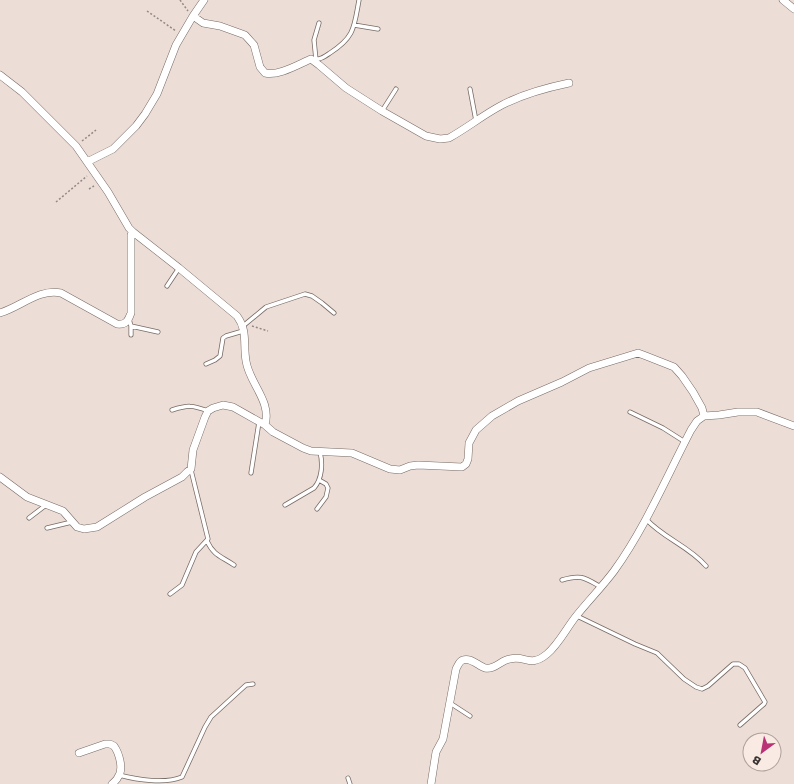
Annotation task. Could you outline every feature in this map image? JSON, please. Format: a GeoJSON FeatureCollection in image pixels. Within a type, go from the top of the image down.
{"type":"FeatureCollection","features":[{"type":"Feature","properties":{"kind":"street"},"geometry":{"type":"LineString","coordinates":[[87,162],[113,149],[136,126],[157,94],[176,45],[204,0]]}},
{"type":"Feature","properties":{"kind":"street"},"geometry":{"type":"LineString","coordinates":[[783,0],[794,9]]}},
{"type":"Feature","properties":{"kind":"street"},"geometry":{"type":"LineString","coordinates":[[193,16],[203,23],[220,26],[245,35],[254,45],[260,67],[265,73],[277,73],[313,59],[346,88],[382,111],[426,136],[440,139],[449,138],[501,106],[528,94],[545,88],[569,83]]}},
{"type":"Feature","properties":{"kind":"street"},"geometry":{"type":"LineString","coordinates":[[0,75],[22,92],[76,146],[108,192],[129,228],[237,316],[245,327],[246,362],[263,400],[266,416],[262,424]]}},
{"type":"Feature","properties":{"kind":"street"},"geometry":{"type":"LineString","coordinates":[[0,312],[44,293],[55,292],[61,293],[117,324],[130,323],[131,235],[133,232]]}},
{"type":"Feature","properties":{"kind":"street"},"geometry":{"type":"LineString","coordinates":[[0,477],[27,497],[63,511],[78,527],[84,529],[97,527],[145,497],[182,477],[191,469],[193,450],[205,417],[208,411],[218,405],[233,407],[273,432],[311,451],[352,454],[390,468],[400,470],[418,465],[462,467],[466,464],[468,459],[469,443],[476,430],[492,416],[518,401],[562,382],[589,368],[638,354],[674,367],[694,392],[702,408],[704,416]]}},
{"type":"Feature","properties":{"kind":"street"},"geometry":{"type":"LineString","coordinates":[[431,784],[436,752],[443,739],[456,669],[462,660],[466,659],[485,668],[496,666],[515,658],[531,661],[536,660],[551,650],[576,616],[617,566],[646,519],[697,421],[704,416],[738,412],[757,412],[794,426]]}},
{"type":"Feature","properties":{"kind":"street"},"geometry":{"type":"LineString","coordinates":[[79,752],[105,744],[114,746],[120,762],[121,770],[120,776],[112,784]]}},
{"type":"Feature","properties":{"kind":"lane"},"geometry":{"type":"LineString","coordinates":[[319,23],[314,40],[313,59],[322,58],[347,40],[354,25],[359,0]]}},
{"type":"Feature","properties":{"kind":"lane"},"geometry":{"type":"LineString","coordinates":[[354,25],[378,29]]}},
{"type":"Feature","properties":{"kind":"lane"},"geometry":{"type":"LineString","coordinates":[[382,111],[396,89]]}},
{"type":"Feature","properties":{"kind":"lane"},"geometry":{"type":"LineString","coordinates":[[470,89],[476,121]]}},
{"type":"Feature","properties":{"kind":"lane"},"geometry":{"type":"LineString","coordinates":[[167,286],[179,268]]}},
{"type":"Feature","properties":{"kind":"lane"},"geometry":{"type":"LineString","coordinates":[[206,364],[220,356],[223,338],[245,327],[266,307],[305,294],[312,296],[334,313]]}},
{"type":"Feature","properties":{"kind":"lane"},"geometry":{"type":"LineString","coordinates":[[131,335],[130,323],[158,332]]}},
{"type":"Feature","properties":{"kind":"lane"},"geometry":{"type":"LineString","coordinates":[[172,410],[195,406],[208,411]]}},
{"type":"Feature","properties":{"kind":"lane"},"geometry":{"type":"LineString","coordinates":[[630,412],[664,428],[685,442]]}},
{"type":"Feature","properties":{"kind":"lane"},"geometry":{"type":"LineString","coordinates":[[251,473],[262,424]]}},
{"type":"Feature","properties":{"kind":"lane"},"geometry":{"type":"LineString","coordinates":[[285,505],[314,488],[319,480],[321,462],[319,451]]}},
{"type":"Feature","properties":{"kind":"lane"},"geometry":{"type":"LineString","coordinates":[[191,469],[208,536],[207,541],[211,550],[234,565]]}},
{"type":"Feature","properties":{"kind":"lane"},"geometry":{"type":"LineString","coordinates":[[317,509],[326,497],[328,488],[326,484],[319,480]]}},
{"type":"Feature","properties":{"kind":"lane"},"geometry":{"type":"LineString","coordinates":[[29,518],[46,504]]}},
{"type":"Feature","properties":{"kind":"lane"},"geometry":{"type":"LineString","coordinates":[[646,519],[657,529],[698,557],[706,566]]}},
{"type":"Feature","properties":{"kind":"lane"},"geometry":{"type":"LineString","coordinates":[[47,528],[72,522]]}},
{"type":"Feature","properties":{"kind":"lane"},"geometry":{"type":"LineString","coordinates":[[170,594],[182,585],[196,552],[207,541]]}},
{"type":"Feature","properties":{"kind":"lane"},"geometry":{"type":"LineString","coordinates":[[562,580],[573,577],[583,577],[601,587]]}},
{"type":"Feature","properties":{"kind":"lane"},"geometry":{"type":"LineString","coordinates":[[576,616],[657,653],[684,679],[702,689],[708,686],[733,664],[739,664],[744,668],[765,702],[740,725]]}},
{"type":"Feature","properties":{"kind":"lane"},"geometry":{"type":"LineString","coordinates":[[120,776],[140,780],[175,782],[182,777],[211,717],[246,685],[253,684]]}},
{"type":"Feature","properties":{"kind":"lane"},"geometry":{"type":"LineString","coordinates":[[450,703],[470,716]]}},
{"type":"Feature","properties":{"kind":"lane"},"geometry":{"type":"LineString","coordinates":[[348,778],[350,784]]}},
{"type":"Feature","properties":{"kind":"path"},"geometry":{"type":"LineString","coordinates":[[180,0],[185,9],[193,16]]}},
{"type":"Feature","properties":{"kind":"path"},"geometry":{"type":"LineString","coordinates":[[147,11],[182,36]]}},
{"type":"Feature","properties":{"kind":"path"},"geometry":{"type":"LineString","coordinates":[[76,146],[96,130]]}},
{"type":"Feature","properties":{"kind":"path"},"geometry":{"type":"LineString","coordinates":[[56,202],[93,171]]}},
{"type":"Feature","properties":{"kind":"path"},"geometry":{"type":"LineString","coordinates":[[245,327],[268,332]]}}]}
